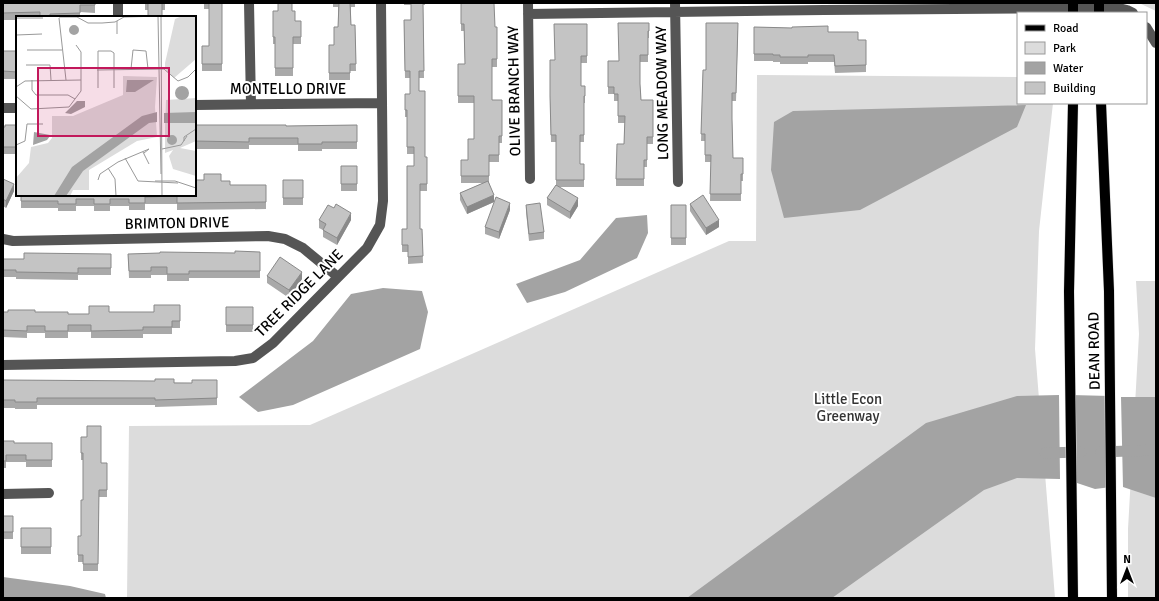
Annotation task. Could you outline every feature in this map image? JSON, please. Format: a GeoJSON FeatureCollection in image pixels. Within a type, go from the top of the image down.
{"type":"FeatureCollection","features":[{"type":"Feature","properties":{"kind":"main road","name":"DEAN ROAD"},"geometry":{"type":"LineString","coordinates":[[1073,104],[1070,368],[1073,598]]}},
{"type":"Feature","properties":{"kind":"main road","name":"DEAN ROAD"},"geometry":{"type":"LineString","coordinates":[[1101,104],[1108,248],[1112,598]]}},
{"type":"Feature","properties":{"kind":"street"},"geometry":{"type":"LineString","coordinates":[[118,3],[118,16]]}},
{"type":"Feature","properties":{"kind":"street"},"geometry":{"type":"LineString","coordinates":[[248,3],[251,104]]}},
{"type":"Feature","properties":{"kind":"street","name":"TREE RIDGE LANE"},"geometry":{"type":"LineString","coordinates":[[3,365],[235,361],[253,358],[272,343],[367,248],[380,225],[383,201],[381,3]]}},
{"type":"Feature","properties":{"kind":"street","name":"OLIVE BRANCH WAY"},"geometry":{"type":"LineString","coordinates":[[528,3],[530,179]]}},
{"type":"Feature","properties":{"kind":"street"},"geometry":{"type":"LineString","coordinates":[[528,14],[675,8],[824,6],[1119,8],[1130,12]]}},
{"type":"Feature","properties":{"kind":"street","name":"LONG MEADOW WAY"},"geometry":{"type":"LineString","coordinates":[[675,8],[678,182]]}},
{"type":"Feature","properties":{"kind":"street"},"geometry":{"type":"LineString","coordinates":[[1147,30],[1156,43]]}},
{"type":"Feature","properties":{"kind":"street","name":"MONTELLO DRIVE"},"geometry":{"type":"LineString","coordinates":[[196,105],[382,104]]}},
{"type":"Feature","properties":{"kind":"street"},"geometry":{"type":"LineString","coordinates":[[3,108],[16,108]]}},
{"type":"Feature","properties":{"kind":"street","name":"BRIMTON DRIVE"},"geometry":{"type":"LineString","coordinates":[[3,239],[21,241],[268,236],[285,238],[303,248],[338,277]]}},
{"type":"Feature","properties":{"kind":"street"},"geometry":{"type":"LineString","coordinates":[[3,494],[49,493]]}},
{"type":"Feature","properties":{"kind":"green space"},"geometry":{"type":"Polygon","coordinates":[[[1139,3],[1156,3],[1156,11],[1139,3]]]}},
{"type":"Feature","properties":{"kind":"green space","name":"Little Econ Greenway"},"geometry":{"type":"Polygon","coordinates":[[[757,75],[1017,77],[1017,104],[1053,104],[1039,231],[1035,349],[1055,598],[127,598],[129,426],[310,425],[729,241],[756,241],[757,75]]]}},
{"type":"Feature","properties":{"kind":"green space"},"geometry":{"type":"Polygon","coordinates":[[[1136,281],[1156,281],[1156,598],[1128,598],[1128,529],[1139,334],[1136,281]]]}},
{"type":"Feature","properties":{"kind":"water"},"geometry":{"type":"Polygon","coordinates":[[[1026,105],[1017,127],[860,210],[784,218],[771,170],[774,122],[793,111],[1026,105]]]}},
{"type":"Feature","properties":{"kind":"water"},"geometry":{"type":"Polygon","coordinates":[[[647,215],[648,233],[637,258],[565,292],[527,303],[516,284],[580,260],[616,218],[647,215]]]}},
{"type":"Feature","properties":{"kind":"water"},"geometry":{"type":"Polygon","coordinates":[[[383,288],[422,291],[428,312],[420,349],[293,405],[258,412],[239,397],[313,341],[351,294],[383,288]]]}},
{"type":"Feature","properties":{"kind":"water"},"geometry":{"type":"Polygon","coordinates":[[[1059,395],[1060,479],[1017,478],[984,490],[832,598],[687,598],[926,423],[1017,396],[1059,395]]]}},
{"type":"Feature","properties":{"kind":"water"},"geometry":{"type":"Polygon","coordinates":[[[1071,395],[1110,396],[1111,487],[1095,489],[1071,481],[1071,395]]]}},
{"type":"Feature","properties":{"kind":"water"},"geometry":{"type":"Polygon","coordinates":[[[1121,397],[1156,397],[1156,498],[1123,487],[1121,397]]]}},
{"type":"Feature","properties":{"kind":"water"},"geometry":{"type":"Polygon","coordinates":[[[3,577],[70,586],[105,594],[106,598],[3,598],[3,577]]]}},
{"type":"Feature","properties":{"kind":"building"},"geometry":{"type":"Polygon","coordinates":[[[3,3],[95,3],[95,5],[80,5],[80,13],[50,14],[50,16],[40,16],[40,12],[3,13],[3,3]]]}},
{"type":"Feature","properties":{"kind":"building"},"geometry":{"type":"Polygon","coordinates":[[[148,3],[162,3],[162,16],[148,16],[148,3]]]}},
{"type":"Feature","properties":{"kind":"building"},"geometry":{"type":"Polygon","coordinates":[[[209,3],[222,3],[222,64],[202,64],[202,46],[209,46],[209,3]]]}},
{"type":"Feature","properties":{"kind":"building"},"geometry":{"type":"Polygon","coordinates":[[[278,3],[292,3],[292,11],[295,11],[295,21],[301,21],[301,37],[293,37],[293,68],[275,68],[273,11],[278,11],[278,3]]]}},
{"type":"Feature","properties":{"kind":"building"},"geometry":{"type":"Polygon","coordinates":[[[339,3],[350,3],[351,25],[355,25],[356,64],[350,64],[350,73],[329,73],[329,45],[334,45],[334,27],[338,27],[339,3]]]}},
{"type":"Feature","properties":{"kind":"building"},"geometry":{"type":"Polygon","coordinates":[[[411,3],[423,3],[424,71],[419,71],[419,91],[425,91],[425,157],[427,157],[427,184],[420,184],[420,229],[422,229],[423,256],[408,257],[408,245],[402,245],[402,229],[407,229],[407,166],[414,166],[414,147],[407,147],[407,110],[405,110],[405,94],[410,94],[410,71],[405,71],[404,20],[411,20],[411,3]]]}},
{"type":"Feature","properties":{"kind":"building"},"geometry":{"type":"Polygon","coordinates":[[[461,3],[494,3],[495,27],[497,27],[497,59],[492,59],[492,100],[502,100],[502,136],[499,136],[499,155],[489,155],[489,176],[461,176],[461,160],[468,160],[468,139],[474,139],[474,96],[458,96],[458,64],[465,64],[464,24],[461,24],[461,3]]]}},
{"type":"Feature","properties":{"kind":"building"},"geometry":{"type":"Polygon","coordinates":[[[618,23],[649,23],[648,55],[640,55],[641,100],[653,100],[653,137],[647,137],[647,160],[644,160],[644,179],[616,179],[617,144],[624,144],[625,116],[618,116],[618,94],[614,94],[614,87],[608,87],[608,61],[619,61],[618,23]]]}},
{"type":"Feature","properties":{"kind":"building"},"geometry":{"type":"Polygon","coordinates":[[[706,23],[738,23],[736,93],[732,93],[732,119],[733,158],[743,158],[741,194],[710,194],[711,155],[705,155],[705,134],[701,134],[703,70],[706,70],[706,23]]]}},
{"type":"Feature","properties":{"kind":"building"},"geometry":{"type":"Polygon","coordinates":[[[554,24],[587,24],[587,56],[581,56],[581,86],[585,86],[585,96],[584,135],[580,135],[580,164],[584,164],[584,180],[556,180],[556,135],[551,135],[550,96],[550,60],[555,60],[554,24]]]}},
{"type":"Feature","properties":{"kind":"building"},"geometry":{"type":"Polygon","coordinates":[[[828,26],[828,32],[858,32],[858,40],[866,40],[866,65],[835,66],[834,55],[780,57],[780,55],[773,54],[754,54],[754,27],[792,28],[828,26]]]}},
{"type":"Feature","properties":{"kind":"building"},"geometry":{"type":"Polygon","coordinates":[[[3,51],[16,51],[16,72],[3,71],[3,51]]]}},
{"type":"Feature","properties":{"kind":"building"},"geometry":{"type":"Polygon","coordinates":[[[5,125],[16,125],[16,147],[3,147],[3,127],[5,127],[5,125]]]}},
{"type":"Feature","properties":{"kind":"building"},"geometry":{"type":"Polygon","coordinates":[[[196,125],[357,125],[357,142],[298,144],[298,138],[249,138],[249,142],[196,141],[196,125]]]}},
{"type":"Feature","properties":{"kind":"building"},"geometry":{"type":"Polygon","coordinates":[[[341,166],[357,166],[357,184],[341,184],[341,166]]]}},
{"type":"Feature","properties":{"kind":"building"},"geometry":{"type":"Polygon","coordinates":[[[204,174],[221,174],[221,181],[230,181],[230,185],[266,185],[266,202],[177,203],[177,196],[196,196],[196,180],[204,180],[204,174]]]}},
{"type":"Feature","properties":{"kind":"building"},"geometry":{"type":"Polygon","coordinates":[[[3,179],[14,184],[6,201],[3,199],[3,179]]]}},
{"type":"Feature","properties":{"kind":"building"},"geometry":{"type":"Polygon","coordinates":[[[283,180],[303,180],[303,198],[283,198],[283,180]]]}},
{"type":"Feature","properties":{"kind":"building"},"geometry":{"type":"Polygon","coordinates":[[[488,181],[494,195],[467,207],[460,193],[488,181]]]}},
{"type":"Feature","properties":{"kind":"building"},"geometry":{"type":"Polygon","coordinates":[[[556,185],[578,198],[570,212],[547,198],[556,185]]]}},
{"type":"Feature","properties":{"kind":"building"},"geometry":{"type":"Polygon","coordinates":[[[703,195],[719,220],[706,228],[690,204],[703,195]]]}},
{"type":"Feature","properties":{"kind":"building"},"geometry":{"type":"Polygon","coordinates":[[[21,196],[177,196],[145,197],[145,203],[129,203],[129,199],[110,199],[110,204],[94,204],[94,199],[76,199],[76,204],[58,204],[58,201],[21,201],[21,196]]]}},
{"type":"Feature","properties":{"kind":"building"},"geometry":{"type":"Polygon","coordinates":[[[496,197],[510,203],[499,232],[485,227],[496,197]]]}},
{"type":"Feature","properties":{"kind":"building"},"geometry":{"type":"Polygon","coordinates":[[[540,203],[544,232],[529,234],[526,205],[540,203]]]}},
{"type":"Feature","properties":{"kind":"building"},"geometry":{"type":"Polygon","coordinates":[[[336,204],[351,213],[337,238],[323,230],[326,224],[319,220],[328,205],[334,208],[336,204]]]}},
{"type":"Feature","properties":{"kind":"building"},"geometry":{"type":"Polygon","coordinates":[[[671,205],[686,205],[686,238],[671,238],[671,205]]]}},
{"type":"Feature","properties":{"kind":"building"},"geometry":{"type":"Polygon","coordinates":[[[235,251],[260,252],[260,271],[189,271],[189,274],[167,274],[167,267],[151,267],[151,271],[129,271],[128,254],[160,252],[235,253],[235,251]]]}},
{"type":"Feature","properties":{"kind":"building"},"geometry":{"type":"Polygon","coordinates":[[[24,253],[111,254],[111,268],[78,268],[78,273],[16,272],[16,270],[3,270],[3,259],[24,259],[24,253]]]}},
{"type":"Feature","properties":{"kind":"building"},"geometry":{"type":"Polygon","coordinates":[[[280,257],[302,272],[289,290],[267,276],[280,257]]]}},
{"type":"Feature","properties":{"kind":"building"},"geometry":{"type":"Polygon","coordinates":[[[154,305],[180,305],[180,321],[172,321],[172,327],[143,327],[143,330],[91,331],[91,325],[68,325],[68,331],[45,331],[45,326],[27,326],[27,331],[3,330],[3,312],[8,312],[8,310],[35,310],[35,312],[68,312],[68,314],[89,314],[89,306],[109,306],[109,312],[154,312],[154,305]]]}},
{"type":"Feature","properties":{"kind":"building"},"geometry":{"type":"Polygon","coordinates":[[[226,307],[253,307],[253,325],[226,325],[226,307]]]}},
{"type":"Feature","properties":{"kind":"building"},"geometry":{"type":"Polygon","coordinates":[[[155,379],[174,379],[174,383],[192,383],[192,380],[217,380],[217,398],[155,400],[155,398],[37,398],[37,402],[15,402],[15,400],[3,400],[3,380],[155,381],[155,379]]]}},
{"type":"Feature","properties":{"kind":"building"},"geometry":{"type":"Polygon","coordinates":[[[87,426],[101,426],[101,463],[107,463],[107,490],[99,490],[98,564],[83,564],[83,555],[78,555],[78,536],[81,536],[81,500],[83,500],[83,453],[81,453],[81,437],[87,437],[87,426]]]}},
{"type":"Feature","properties":{"kind":"building"},"geometry":{"type":"Polygon","coordinates":[[[3,441],[14,441],[14,443],[52,443],[52,460],[26,460],[26,455],[6,455],[6,461],[3,461],[3,441]]]}},
{"type":"Feature","properties":{"kind":"building"},"geometry":{"type":"Polygon","coordinates":[[[3,516],[13,516],[13,532],[3,532],[3,516]]]}},
{"type":"Feature","properties":{"kind":"building"},"geometry":{"type":"Polygon","coordinates":[[[21,528],[51,528],[51,547],[21,547],[21,528]]]}},
{"type":"Feature","properties":{"kind":"waterway"},"geometry":{"type":"LineString","coordinates":[[1101,452],[1156,450]]}},
{"type":"Feature","properties":{"kind":"waterway"},"geometry":{"type":"LineString","coordinates":[[1045,453],[1081,452]]}}]}
